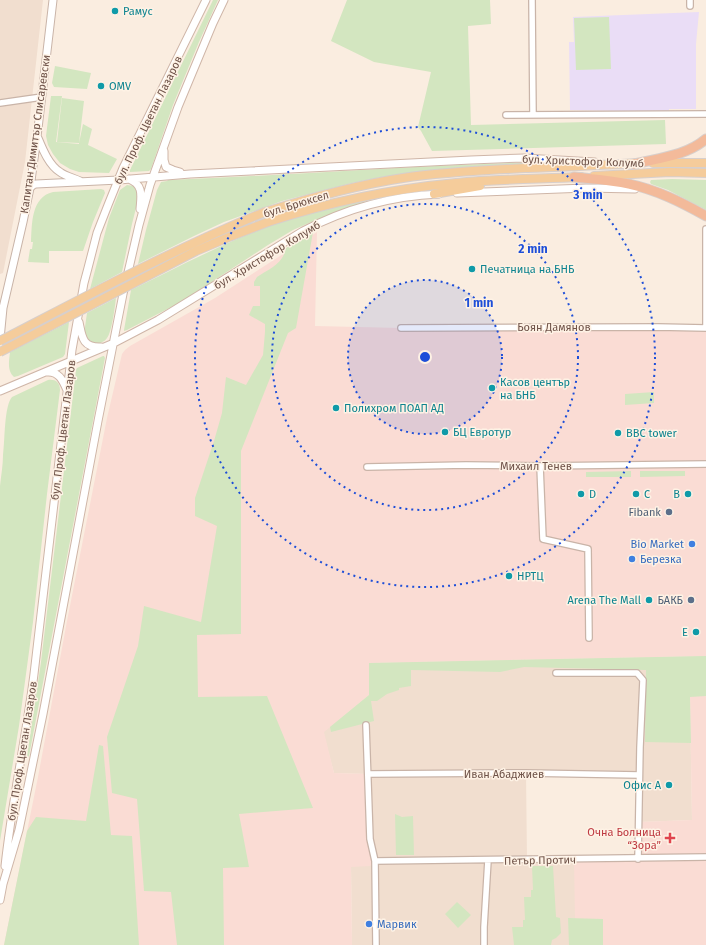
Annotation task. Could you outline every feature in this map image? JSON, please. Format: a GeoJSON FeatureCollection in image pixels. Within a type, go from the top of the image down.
{"type":"FeatureCollection","features":[{"type":"Feature","properties":{"kind":"highway"},"geometry":{"type":"LineString","coordinates":[[634,164],[694,148],[706,139]]}},
{"type":"Feature","properties":{"kind":"highway"},"geometry":{"type":"LineString","coordinates":[[574,177],[617,182],[650,190],[679,201],[706,216]]}},
{"type":"Feature","properties":{"kind":"main road","name":"Капитан Димитър Списаревски"},"geometry":{"type":"LineString","coordinates":[[0,340],[3,308],[30,188],[53,0]]}},
{"type":"Feature","properties":{"kind":"main road","name":"бул. Проф. Цветан Лазаров"},"geometry":{"type":"LineString","coordinates":[[4,884],[10,828],[30,710],[67,391],[84,283],[97,233],[118,180],[206,0]]}},
{"type":"Feature","properties":{"kind":"main road","name":"бул. Проф. Цветан Лазаров"},"geometry":{"type":"LineString","coordinates":[[0,900],[20,830],[34,762],[98,420],[138,225],[153,176],[188,82],[224,0]]}},
{"type":"Feature","properties":{"kind":"main road"},"geometry":{"type":"LineString","coordinates":[[37,137],[51,164],[60,173],[82,182]]}},
{"type":"Feature","properties":{"kind":"main road"},"geometry":{"type":"LineString","coordinates":[[165,143],[164,160],[166,167],[190,174]]}},
{"type":"Feature","properties":{"kind":"main road","name":"бул. Христофор Колумб"},"geometry":{"type":"LineString","coordinates":[[30,188],[36,184],[118,180],[153,176],[524,158],[619,164],[674,162],[706,163]]}},
{"type":"Feature","properties":{"kind":"main road","name":"бул. Брюксел"},"geometry":{"type":"LineString","coordinates":[[0,340],[228,227],[265,212],[316,197],[351,188],[402,178],[476,170],[619,164]]}},
{"type":"Feature","properties":{"kind":"main road","name":"бул. Христофор Колумб"},"geometry":{"type":"LineString","coordinates":[[508,180],[670,172],[706,173]]}},
{"type":"Feature","properties":{"kind":"main road"},"geometry":{"type":"LineString","coordinates":[[127,179],[136,184],[141,193],[138,225]]}},
{"type":"Feature","properties":{"kind":"main road"},"geometry":{"type":"LineString","coordinates":[[434,194],[508,180]]}},
{"type":"Feature","properties":{"kind":"main road","name":"бул. Брюксел"},"geometry":{"type":"LineString","coordinates":[[0,352],[196,251],[268,222],[322,206],[388,192],[457,183],[508,180]]}},
{"type":"Feature","properties":{"kind":"main road","name":"бул. Христофор Колумб"},"geometry":{"type":"LineString","coordinates":[[0,391],[114,343],[158,320],[297,234],[335,216],[358,208],[397,199],[434,194],[586,188],[650,190]]}},
{"type":"Feature","properties":{"kind":"main road"},"geometry":{"type":"LineString","coordinates":[[78,318],[82,337],[86,343],[93,347],[104,347]]}},
{"type":"Feature","properties":{"kind":"main road"},"geometry":{"type":"LineString","coordinates":[[45,372],[51,372],[59,375],[63,380],[67,391]]}},
{"type":"Feature","properties":{"kind":"street"},"geometry":{"type":"LineString","coordinates":[[532,0],[533,115]]}},
{"type":"Feature","properties":{"kind":"street"},"geometry":{"type":"LineString","coordinates":[[0,104],[42,96]]}},
{"type":"Feature","properties":{"kind":"street"},"geometry":{"type":"LineString","coordinates":[[506,115],[706,114]]}},
{"type":"Feature","properties":{"kind":"street"},"geometry":{"type":"LineString","coordinates":[[706,229],[706,328]]}},
{"type":"Feature","properties":{"kind":"street","name":"Боян Дамянов"},"geometry":{"type":"LineString","coordinates":[[401,328],[706,328]]}},
{"type":"Feature","properties":{"kind":"street","name":"Михаил Тенев"},"geometry":{"type":"LineString","coordinates":[[367,467],[706,464]]}},
{"type":"Feature","properties":{"kind":"street"},"geometry":{"type":"LineString","coordinates":[[540,466],[543,539],[588,549],[589,638]]}},
{"type":"Feature","properties":{"kind":"street"},"geometry":{"type":"LineString","coordinates":[[556,673],[637,674],[643,680],[639,775],[638,859]]}},
{"type":"Feature","properties":{"kind":"street"},"geometry":{"type":"LineString","coordinates":[[366,725],[370,839],[374,861],[376,945]]}},
{"type":"Feature","properties":{"kind":"street","name":"Иван Абаджиев"},"geometry":{"type":"LineString","coordinates":[[368,774],[526,773],[639,775]]}},
{"type":"Feature","properties":{"kind":"street","name":"Петър Протич"},"geometry":{"type":"LineString","coordinates":[[374,861],[706,857]]}},
{"type":"Feature","properties":{"kind":"street"},"geometry":{"type":"LineString","coordinates":[[484,945],[488,860]]}},
{"type":"Feature","properties":{"kind":"shaded area"},"geometry":{"type":"Polygon","coordinates":[[[0,0],[43,0],[25,162],[3,273],[0,274],[0,0]]]}},
{"type":"Feature","properties":{"kind":"shaded area"},"geometry":{"type":"Polygon","coordinates":[[[699,12],[696,44],[696,109],[669,109],[669,112],[570,110],[569,42],[574,42],[573,17],[699,12]]]}},
{"type":"Feature","properties":{"kind":"shaded area"},"geometry":{"type":"Polygon","coordinates":[[[317,232],[315,326],[401,328],[706,328],[706,656],[369,663],[369,695],[324,732],[334,773],[368,774],[370,839],[375,861],[370,866],[351,867],[352,945],[4,945],[107,418],[122,354],[130,346],[215,298],[317,232]]]}},
{"type":"Feature","properties":{"kind":"shaded area"},"geometry":{"type":"Polygon","coordinates":[[[706,656],[706,696],[690,697],[692,820],[639,822],[639,775],[526,773],[527,860],[574,859],[603,919],[603,945],[352,945],[351,866],[369,866],[368,774],[334,773],[323,732],[369,695],[369,663],[706,656]]]}},
{"type":"Feature","properties":{"kind":"shaded area"},"geometry":{"type":"Polygon","coordinates":[[[690,696],[706,696],[706,945],[603,945],[603,919],[575,919],[574,859],[638,859],[639,822],[692,820],[690,696]]]}},
{"type":"Feature","properties":{"kind":"green space"},"geometry":{"type":"Polygon","coordinates":[[[213,0],[218,0],[173,105],[151,169],[149,171],[130,172],[130,170],[213,0]]]}},
{"type":"Feature","properties":{"kind":"green space"},"geometry":{"type":"Polygon","coordinates":[[[347,0],[490,0],[491,24],[468,26],[471,125],[665,120],[666,144],[432,151],[418,127],[431,72],[374,62],[331,41],[347,0]]]}},
{"type":"Feature","properties":{"kind":"green space"},"geometry":{"type":"Polygon","coordinates":[[[609,17],[611,69],[576,70],[574,18],[609,17]]]}},
{"type":"Feature","properties":{"kind":"green space"},"geometry":{"type":"Polygon","coordinates":[[[55,66],[91,73],[87,89],[54,87],[52,83],[55,66]]]}},
{"type":"Feature","properties":{"kind":"green space"},"geometry":{"type":"Polygon","coordinates":[[[51,96],[62,96],[56,142],[79,144],[83,124],[92,129],[88,145],[117,159],[109,173],[79,172],[70,169],[60,163],[53,154],[48,145],[46,136],[51,96]]]}},
{"type":"Feature","properties":{"kind":"green space"},"geometry":{"type":"Polygon","coordinates":[[[62,98],[84,101],[79,143],[57,142],[62,98]]]}},
{"type":"Feature","properties":{"kind":"green space"},"geometry":{"type":"Polygon","coordinates":[[[549,163],[424,171],[352,183],[282,201],[224,222],[138,264],[157,190],[161,182],[168,180],[448,165],[549,163]]]}},
{"type":"Feature","properties":{"kind":"green space"},"geometry":{"type":"Polygon","coordinates":[[[651,180],[706,180],[706,210],[668,190],[651,184],[650,182],[651,180]]]}},
{"type":"Feature","properties":{"kind":"green space"},"geometry":{"type":"Polygon","coordinates":[[[127,185],[134,186],[137,189],[138,200],[122,272],[90,289],[109,218],[120,190],[127,185]]]}},
{"type":"Feature","properties":{"kind":"green space"},"geometry":{"type":"Polygon","coordinates":[[[104,190],[105,193],[83,251],[49,251],[49,263],[28,262],[30,249],[32,249],[33,242],[31,242],[34,212],[40,199],[53,192],[104,190]]]}},
{"type":"Feature","properties":{"kind":"green space"},"geometry":{"type":"Polygon","coordinates":[[[376,198],[318,219],[293,230],[181,302],[124,331],[131,290],[208,252],[267,227],[309,214],[376,198]]]}},
{"type":"Feature","properties":{"kind":"green space"},"geometry":{"type":"Polygon","coordinates":[[[313,232],[296,328],[288,333],[241,451],[241,634],[197,635],[198,697],[267,696],[313,808],[239,814],[249,867],[223,868],[224,945],[177,945],[171,892],[144,891],[137,799],[112,793],[107,737],[138,646],[144,606],[201,622],[217,526],[195,516],[195,498],[222,413],[226,377],[246,385],[263,355],[265,324],[249,315],[253,306],[260,306],[260,286],[254,286],[254,282],[257,277],[271,269],[279,262],[286,248],[313,232]]]}},
{"type":"Feature","properties":{"kind":"green space"},"geometry":{"type":"Polygon","coordinates":[[[116,298],[109,335],[101,342],[90,343],[84,334],[87,313],[116,298]]]}},
{"type":"Feature","properties":{"kind":"green space"},"geometry":{"type":"Polygon","coordinates":[[[69,322],[65,354],[63,357],[18,376],[14,377],[12,375],[9,369],[10,352],[69,322]]]}},
{"type":"Feature","properties":{"kind":"green space"},"geometry":{"type":"Polygon","coordinates":[[[103,356],[105,358],[28,757],[41,662],[76,370],[77,368],[103,356]]]}},
{"type":"Feature","properties":{"kind":"green space"},"geometry":{"type":"Polygon","coordinates":[[[48,380],[57,382],[60,390],[33,622],[19,726],[0,841],[0,486],[5,424],[9,402],[12,397],[48,380]]]}},
{"type":"Feature","properties":{"kind":"green space"},"geometry":{"type":"Polygon","coordinates":[[[654,392],[654,403],[625,405],[625,394],[654,392]]]}},
{"type":"Feature","properties":{"kind":"green space"},"geometry":{"type":"Polygon","coordinates":[[[631,471],[631,477],[586,477],[586,472],[631,471]]]}},
{"type":"Feature","properties":{"kind":"green space"},"geometry":{"type":"Polygon","coordinates":[[[640,471],[685,471],[685,476],[640,477],[640,471]]]}},
{"type":"Feature","properties":{"kind":"green space"},"geometry":{"type":"Polygon","coordinates":[[[706,656],[706,696],[690,697],[691,743],[645,742],[646,670],[524,667],[500,672],[411,670],[411,686],[399,688],[399,690],[387,694],[377,701],[371,701],[374,721],[331,732],[330,727],[369,695],[369,663],[706,656]]]}},
{"type":"Feature","properties":{"kind":"green space"},"geometry":{"type":"Polygon","coordinates":[[[99,745],[103,746],[111,835],[132,836],[139,945],[4,945],[27,831],[36,817],[86,821],[99,745]]]}},
{"type":"Feature","properties":{"kind":"green space"},"geometry":{"type":"Polygon","coordinates":[[[395,814],[402,817],[413,816],[414,855],[396,855],[395,814]]]}},
{"type":"Feature","properties":{"kind":"green space"},"geometry":{"type":"Polygon","coordinates":[[[532,866],[553,866],[556,917],[560,918],[561,933],[552,940],[551,945],[514,945],[512,927],[523,927],[523,920],[525,920],[524,897],[531,897],[531,890],[533,890],[532,866]]]}},
{"type":"Feature","properties":{"kind":"green space"},"geometry":{"type":"Polygon","coordinates":[[[457,902],[471,915],[458,928],[445,914],[457,902]]]}},
{"type":"Feature","properties":{"kind":"green space"},"geometry":{"type":"Polygon","coordinates":[[[568,918],[603,919],[603,945],[569,945],[568,918]]]}},
{"type":"Feature","properties":{"kind":"place","name":"Рамус"},"geometry":{"type":"Point","coordinates":[115,11]}},
{"type":"Feature","properties":{"kind":"place","name":"OMV"},"geometry":{"type":"Point","coordinates":[101,86]}},
{"type":"Feature","properties":{"kind":"place","name":"Печатница на БНБ"},"geometry":{"type":"Point","coordinates":[472,269]}},
{"type":"Feature","properties":{"kind":"place","name":"Касов център на БНБ"},"geometry":{"type":"Point","coordinates":[492,388]}},
{"type":"Feature","properties":{"kind":"place","name":"Полихром ПОАП АД"},"geometry":{"type":"Point","coordinates":[336,408]}},
{"type":"Feature","properties":{"kind":"place","name":"БЦ Евротур"},"geometry":{"type":"Point","coordinates":[445,432]}},
{"type":"Feature","properties":{"kind":"place","name":"BBC tower"},"geometry":{"type":"Point","coordinates":[618,433]}},
{"type":"Feature","properties":{"kind":"place","name":"D"},"geometry":{"type":"Point","coordinates":[581,494]}},
{"type":"Feature","properties":{"kind":"place","name":"C"},"geometry":{"type":"Point","coordinates":[636,494]}},
{"type":"Feature","properties":{"kind":"place","name":"B"},"geometry":{"type":"Point","coordinates":[688,494]}},
{"type":"Feature","properties":{"kind":"place","name":"Fibank"},"geometry":{"type":"Point","coordinates":[669,512]}},
{"type":"Feature","properties":{"kind":"place","name":"Bio Market"},"geometry":{"type":"Point","coordinates":[692,544]}},
{"type":"Feature","properties":{"kind":"place","name":"Березка"},"geometry":{"type":"Point","coordinates":[632,559]}},
{"type":"Feature","properties":{"kind":"place","name":"НРТЦ"},"geometry":{"type":"Point","coordinates":[509,576]}},
{"type":"Feature","properties":{"kind":"place","name":"Arena The Mall"},"geometry":{"type":"Point","coordinates":[649,600]}},
{"type":"Feature","properties":{"kind":"place","name":"БАКБ"},"geometry":{"type":"Point","coordinates":[691,600]}},
{"type":"Feature","properties":{"kind":"place","name":"E"},"geometry":{"type":"Point","coordinates":[696,632]}},
{"type":"Feature","properties":{"kind":"place","name":"Офис А"},"geometry":{"type":"Point","coordinates":[669,785]}},
{"type":"Feature","properties":{"kind":"place","name":"Очна Болница “Зора”"},"geometry":{"type":"Point","coordinates":[670,838]}},
{"type":"Feature","properties":{"kind":"place","name":"Марвик"},"geometry":{"type":"Point","coordinates":[369,924]}}]}
